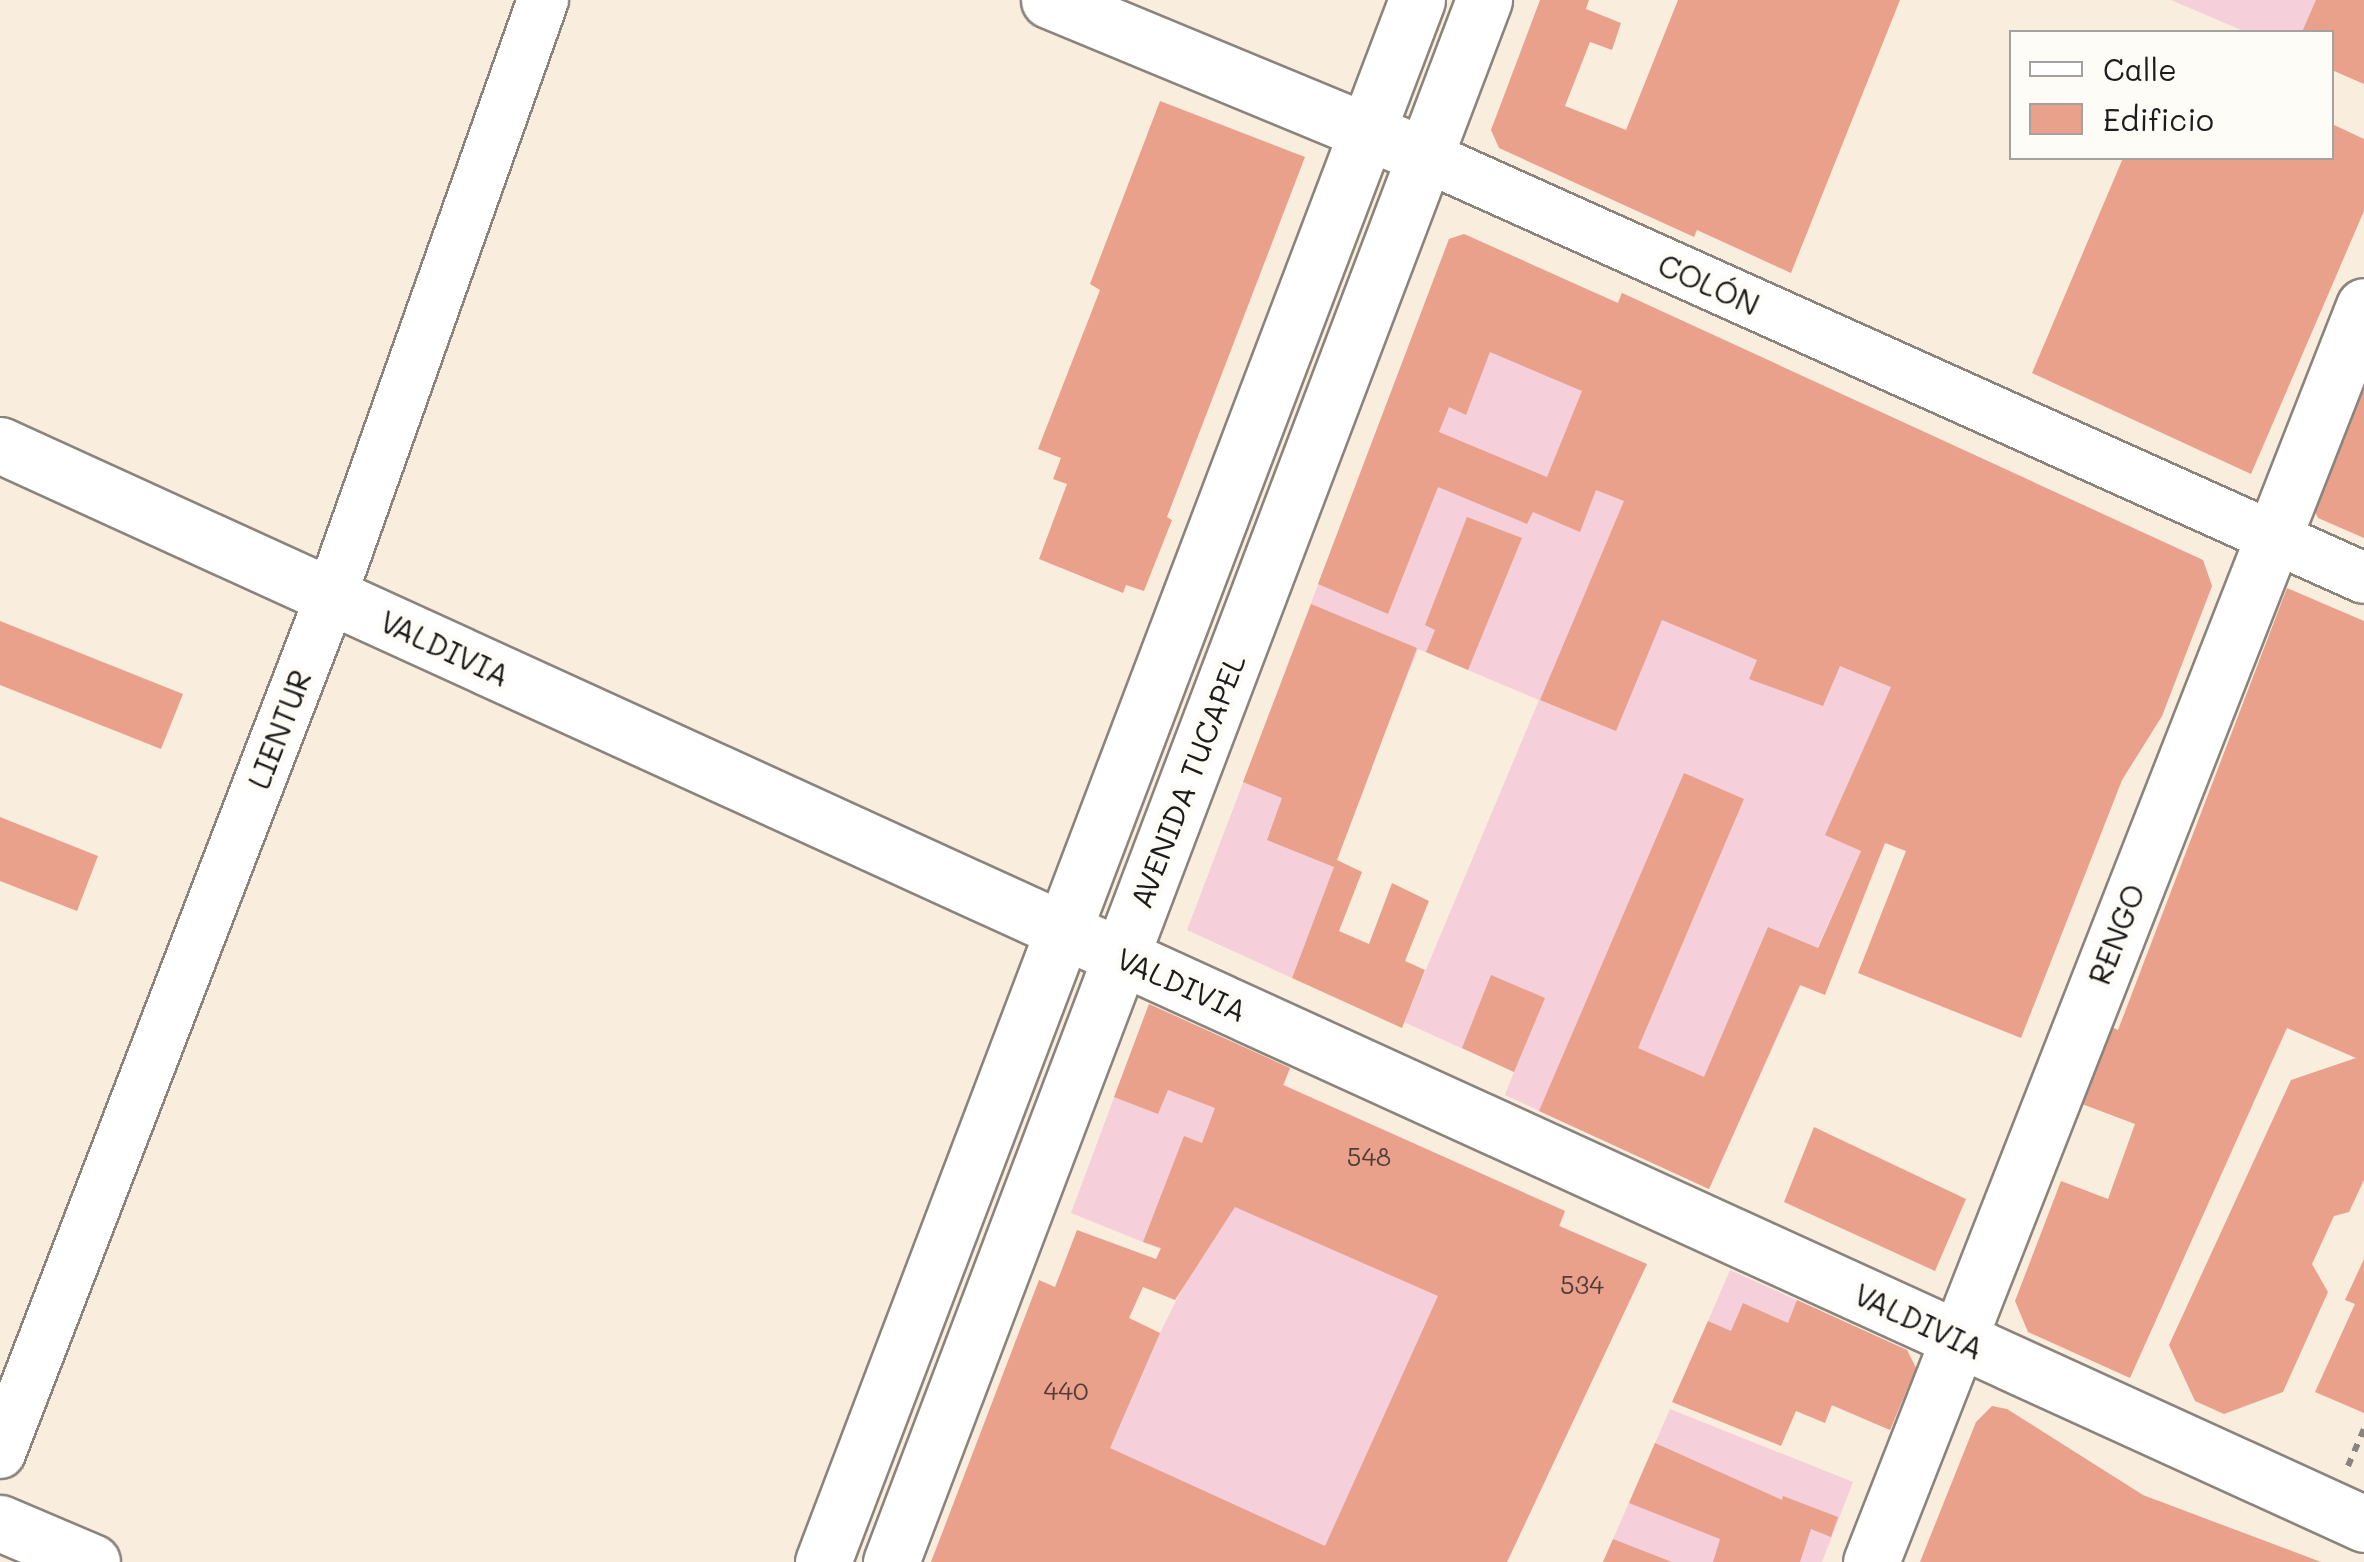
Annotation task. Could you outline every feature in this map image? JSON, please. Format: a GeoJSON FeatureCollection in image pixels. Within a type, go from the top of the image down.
{"type":"FeatureCollection","features":[{"type":"Feature","properties":{"kind":"main road","name":"COLÓN"},"geometry":{"type":"LineString","coordinates":[[1049,0],[1425,156]]}},
{"type":"Feature","properties":{"kind":"main road","name":"AVENIDA TUCAPEL"},"geometry":{"type":"LineString","coordinates":[[823,1562],[1416,0]]}},
{"type":"Feature","properties":{"kind":"main road","name":"AVENIDA TUCAPEL"},"geometry":{"type":"LineString","coordinates":[[890,1562],[1484,0]]}},
{"type":"Feature","properties":{"kind":"main road","name":"RENGO"},"geometry":{"type":"LineString","coordinates":[[1871,1562],[2364,306]]}},
{"type":"Feature","properties":{"kind":"main road","name":"VALDIVIA"},"geometry":{"type":"LineString","coordinates":[[0,445],[2364,1524]]}},
{"type":"Feature","properties":{"kind":"main road"},"geometry":{"type":"LineString","coordinates":[[910,1332],[912,1410],[927,1465]]}},
{"type":"Feature","properties":{"kind":"main road"},"geometry":{"type":"LineString","coordinates":[[0,1524],[92,1562]]}},
{"type":"Feature","properties":{"kind":"street","name":"LIENTUR"},"geometry":{"type":"LineString","coordinates":[[0,1453],[330,596],[543,0]]}},
{"type":"Feature","properties":{"kind":"street","name":"COLÓN"},"geometry":{"type":"LineString","coordinates":[[1425,156],[2364,578]]}},
{"type":"Feature","properties":{"kind":"shaded area"},"geometry":{"type":"Polygon","coordinates":[[[2171,0],[2364,0],[2364,84],[2334,71],[2334,30],[2241,30],[2171,0]]]}},
{"type":"Feature","properties":{"kind":"shaded area"},"geometry":{"type":"Polygon","coordinates":[[[1464,234],[1617,303],[1622,293],[2203,560],[2212,586],[2162,716],[2122,780],[2085,874],[1886,795],[1709,1189],[1505,1095],[1514,1072],[1404,1022],[1539,700],[1418,649],[1392,714],[1286,669],[1449,239],[1464,234]]]}},
{"type":"Feature","properties":{"kind":"shaded area"},"geometry":{"type":"Polygon","coordinates":[[[1265,725],[1372,768],[1292,978],[1187,930],[1265,725]]]}},
{"type":"Feature","properties":{"kind":"shaded area"},"geometry":{"type":"Polygon","coordinates":[[[1149,1004],[1290,1068],[1284,1085],[1565,1211],[1560,1226],[1647,1264],[1507,1562],[931,1562],[963,1483],[1129,1318],[1160,1333],[1195,1263],[1071,1213],[1149,1004]]]}},
{"type":"Feature","properties":{"kind":"shaded area"},"geometry":{"type":"Polygon","coordinates":[[[1730,1270],[1907,1350],[1916,1368],[1890,1430],[1696,1349],[1730,1270]]]}},
{"type":"Feature","properties":{"kind":"shaded area"},"geometry":{"type":"Polygon","coordinates":[[[1670,1409],[1853,1482],[1822,1562],[1603,1562],[1670,1409]]]}},
{"type":"Feature","properties":{"kind":"building"},"geometry":{"type":"Polygon","coordinates":[[[1540,0],[1589,0],[1586,9],[1621,23],[1612,50],[1590,42],[1565,106],[1626,130],[1678,0],[1900,0],[1791,273],[1697,230],[1694,237],[1499,148],[1491,130],[1540,0]]]}},
{"type":"Feature","properties":{"kind":"building"},"geometry":{"type":"Polygon","coordinates":[[[2316,0],[2364,0],[2364,84],[2334,71],[2334,30],[2303,30],[2316,0]]]}},
{"type":"Feature","properties":{"kind":"building"},"geometry":{"type":"Polygon","coordinates":[[[1160,101],[1305,157],[1167,517],[1172,520],[1144,591],[1126,585],[1123,593],[1039,559],[1067,484],[1053,479],[1061,458],[1038,449],[1100,290],[1090,284],[1160,101]]]}},
{"type":"Feature","properties":{"kind":"building"},"geometry":{"type":"Polygon","coordinates":[[[2334,125],[2364,139],[2364,211],[2251,474],[2032,373],[2122,160],[2334,160],[2334,125]]]}},
{"type":"Feature","properties":{"kind":"building"},"geometry":{"type":"Polygon","coordinates":[[[1464,234],[1618,303],[1622,293],[2203,560],[2212,586],[2162,716],[2122,780],[2021,1038],[1858,973],[1906,851],[1885,843],[1825,995],[1800,985],[1709,1189],[1539,1111],[1684,773],[1744,799],[1638,1048],[1704,1077],[1768,927],[1818,948],[1861,851],[1825,835],[1891,687],[1840,666],[1823,706],[1749,679],[1757,660],[1662,620],[1616,731],[1540,700],[1624,501],[1596,490],[1580,532],[1533,512],[1527,524],[1438,487],[1388,614],[1318,584],[1449,239],[1464,234]],[[1490,352],[1466,415],[1449,407],[1439,432],[1547,477],[1582,391],[1490,352]]]}},
{"type":"Feature","properties":{"kind":"building"},"geometry":{"type":"Polygon","coordinates":[[[2364,377],[2364,538],[2318,518],[2312,506],[2364,377]]]}},
{"type":"Feature","properties":{"kind":"building"},"geometry":{"type":"Polygon","coordinates":[[[1467,517],[1522,538],[1468,670],[1426,652],[1435,630],[1425,625],[1467,517]]]}},
{"type":"Feature","properties":{"kind":"building"},"geometry":{"type":"Polygon","coordinates":[[[2287,588],[2364,621],[2364,1180],[2349,1212],[2334,1216],[2312,1264],[2328,1292],[2283,1392],[2224,1414],[2195,1401],[2169,1345],[2291,1080],[2356,1058],[2287,1028],[2130,1378],[2028,1332],[2015,1301],[2061,1181],[2108,1199],[2135,1124],[2082,1104],[2112,1027],[2118,1030],[2287,588]]]}},
{"type":"Feature","properties":{"kind":"building"},"geometry":{"type":"Polygon","coordinates":[[[1311,604],[1417,648],[1337,860],[1362,872],[1339,931],[1369,944],[1392,883],[1429,901],[1405,961],[1425,970],[1402,1028],[1292,978],[1334,867],[1267,840],[1282,798],[1243,782],[1311,604]]]}},
{"type":"Feature","properties":{"kind":"building"},"geometry":{"type":"Polygon","coordinates":[[[0,621],[183,694],[161,749],[0,685],[0,621]]]}},
{"type":"Feature","properties":{"kind":"building"},"geometry":{"type":"Polygon","coordinates":[[[0,817],[98,856],[77,911],[0,881],[0,817]]]}},
{"type":"Feature","properties":{"kind":"building"},"geometry":{"type":"Polygon","coordinates":[[[1491,975],[1545,998],[1514,1072],[1462,1048],[1491,975]]]}},
{"type":"Feature","properties":{"kind":"building"},"geometry":{"type":"Polygon","coordinates":[[[1149,1004],[1290,1068],[1283,1085],[1565,1211],[1559,1226],[1647,1264],[1507,1562],[931,1562],[1039,1280],[1055,1287],[1077,1230],[1156,1259],[1161,1248],[1143,1242],[1184,1136],[1202,1143],[1215,1108],[1168,1090],[1158,1114],[1114,1097],[1149,1004]],[[1235,1207],[1175,1300],[1143,1287],[1129,1318],[1160,1333],[1110,1448],[1325,1546],[1438,1296],[1235,1207]]]}},
{"type":"Feature","properties":{"kind":"building"},"geometry":{"type":"Polygon","coordinates":[[[1814,1127],[1966,1199],[1935,1271],[1784,1202],[1814,1127]]]}},
{"type":"Feature","properties":{"kind":"building"},"geometry":{"type":"Polygon","coordinates":[[[2364,1259],[2364,1413],[2315,1392],[2355,1304],[2345,1300],[2364,1259]]]}},
{"type":"Feature","properties":{"kind":"building"},"geometry":{"type":"Polygon","coordinates":[[[1797,1300],[1907,1350],[1916,1368],[1890,1430],[1832,1405],[1825,1423],[1796,1411],[1781,1446],[1672,1402],[1708,1321],[1731,1331],[1743,1303],[1788,1323],[1797,1300]]]}},
{"type":"Feature","properties":{"kind":"building"},"geometry":{"type":"Polygon","coordinates":[[[1992,1406],[2007,1409],[2143,1495],[2321,1562],[1920,1562],[1976,1422],[1992,1406]]]}},
{"type":"Feature","properties":{"kind":"building"},"geometry":{"type":"Polygon","coordinates":[[[1655,1443],[1782,1500],[1783,1496],[1838,1517],[1831,1537],[1811,1529],[1800,1562],[1713,1562],[1720,1539],[1629,1503],[1655,1443]]]}},
{"type":"Feature","properties":{"kind":"building"},"geometry":{"type":"Polygon","coordinates":[[[1613,1539],[1672,1562],[1603,1562],[1613,1539]]]}}]}
